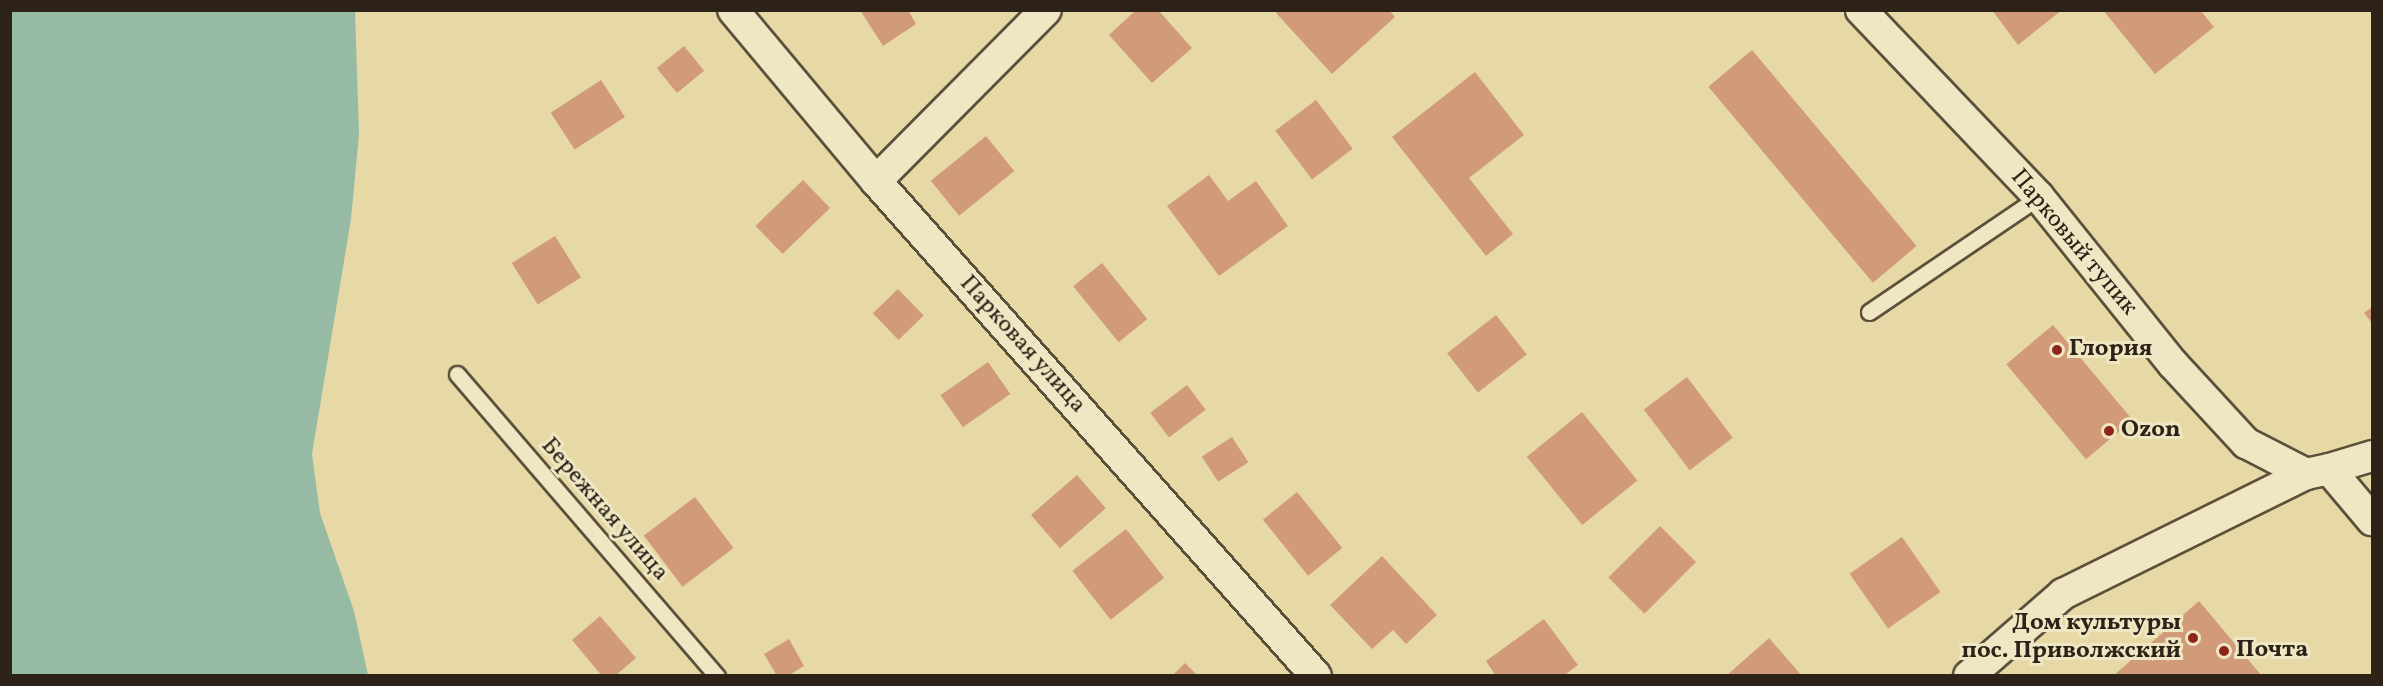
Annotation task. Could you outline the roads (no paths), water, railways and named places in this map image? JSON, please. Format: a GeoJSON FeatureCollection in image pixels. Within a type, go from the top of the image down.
{"type":"FeatureCollection","features":[{"type":"Feature","properties":{"kind":"street","name":"Парковая улица"},"geometry":{"type":"LineString","coordinates":[[733,10],[876,181],[1316,675]]}},
{"type":"Feature","properties":{"kind":"street"},"geometry":{"type":"LineString","coordinates":[[876,181],[1046,10]]}},
{"type":"Feature","properties":{"kind":"street","name":"Парковый тупик"},"geometry":{"type":"LineString","coordinates":[[1862,10],[2038,197],[2173,364],[2246,443],[2318,472],[2373,520]]}},
{"type":"Feature","properties":{"kind":"street"},"geometry":{"type":"LineString","coordinates":[[1969,675],[2063,594],[2318,472],[2373,456]]}},
{"type":"Feature","properties":{"kind":"lane"},"geometry":{"type":"LineString","coordinates":[[1869,312],[2038,197]]}},
{"type":"Feature","properties":{"kind":"lane","name":"Бережная улица"},"geometry":{"type":"LineString","coordinates":[[457,374],[717,675]]}},
{"type":"Feature","properties":{"kind":"place","name":"Глория"},"geometry":{"type":"Point","coordinates":[2057,350]}},
{"type":"Feature","properties":{"kind":"place","name":"Ozon"},"geometry":{"type":"Point","coordinates":[2109,431]}},
{"type":"Feature","properties":{"kind":"place","name":"Дом культуры пос. Приволжский"},"geometry":{"type":"Point","coordinates":[2193,638]}},
{"type":"Feature","properties":{"kind":"place","name":"Почта"},"geometry":{"type":"Point","coordinates":[2224,651]}}]}
